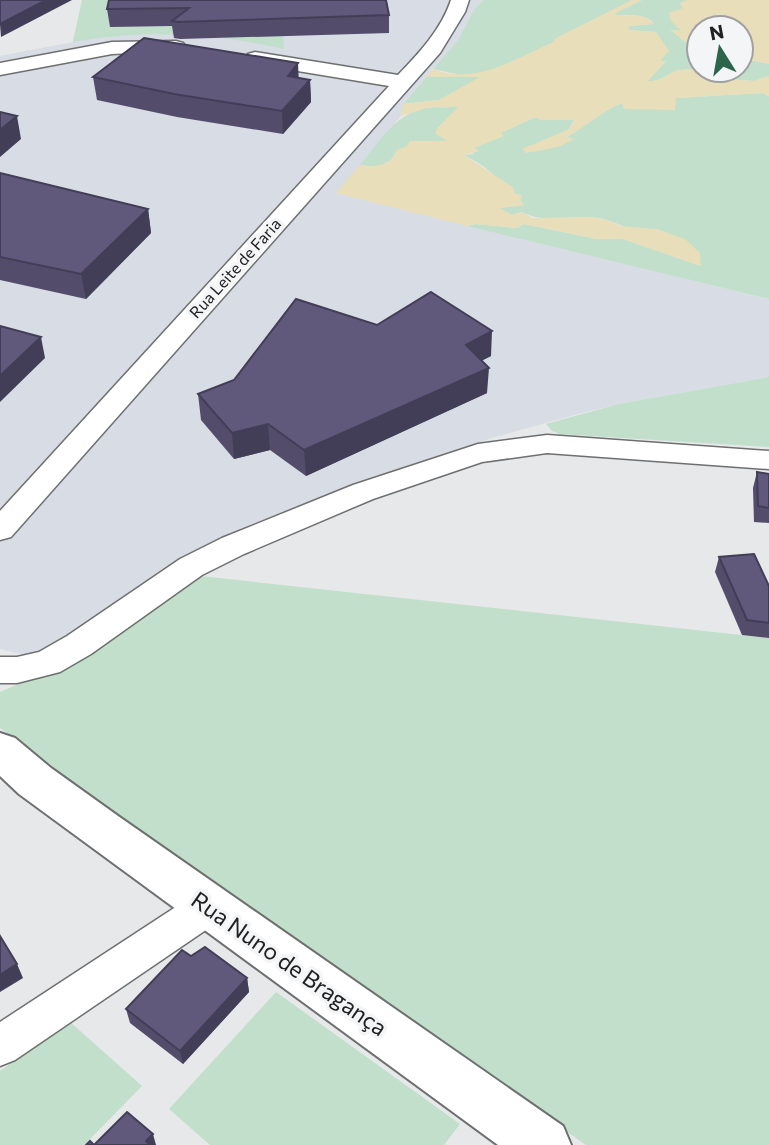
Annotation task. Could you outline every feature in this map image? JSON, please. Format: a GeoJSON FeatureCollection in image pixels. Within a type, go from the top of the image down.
{"type":"FeatureCollection","features":[{"type":"Feature","properties":{"kind":"street","name":"Rua Leite de Faria"},"geometry":{"type":"LineString","coordinates":[[0,530],[433,49],[456,12],[460,0]]}},
{"type":"Feature","properties":{"kind":"street"},"geometry":{"type":"LineString","coordinates":[[0,69],[112,48],[198,48]]}},
{"type":"Feature","properties":{"kind":"street"},"geometry":{"type":"LineString","coordinates":[[239,55],[402,82]]}},
{"type":"Feature","properties":{"kind":"street"},"geometry":{"type":"LineString","coordinates":[[0,670],[17,670],[48,663],[79,645],[191,567],[233,546],[363,492],[478,453],[547,444],[769,460]]}},
{"type":"Feature","properties":{"kind":"street","name":"Rua Nuno de Bragança"},"geometry":{"type":"LineString","coordinates":[[12,766],[544,1145]]}},
{"type":"Feature","properties":{"kind":"street"},"geometry":{"type":"LineString","coordinates":[[0,1046],[208,907]]}},
{"type":"Feature","properties":{"kind":"shaded area"},"geometry":{"type":"Polygon","coordinates":[[[82,0],[483,0],[474,10],[458,40],[404,102],[401,116],[337,193],[769,299],[769,377],[578,414],[492,438],[366,482],[213,543],[162,569],[48,648],[22,654],[0,649],[0,56],[73,42],[82,0]]]}},
{"type":"Feature","properties":{"kind":"green space"},"geometry":{"type":"Polygon","coordinates":[[[82,0],[281,0],[284,49],[205,36],[153,34],[73,42],[82,0]]]}},
{"type":"Feature","properties":{"kind":"green space"},"geometry":{"type":"Polygon","coordinates":[[[483,0],[632,0],[552,43],[489,72],[460,75],[433,69],[458,40],[474,10],[483,0]]]}},
{"type":"Feature","properties":{"kind":"green space"},"geometry":{"type":"Polygon","coordinates":[[[642,0],[687,0],[682,31],[671,30],[685,42],[685,69],[647,81],[665,62],[660,61],[668,51],[656,32],[628,30],[629,26],[653,24],[652,21],[642,17],[613,14],[642,0]]]}},
{"type":"Feature","properties":{"kind":"green space"},"geometry":{"type":"Polygon","coordinates":[[[755,61],[769,64],[769,76],[755,81],[755,61]]]}},
{"type":"Feature","properties":{"kind":"green space"},"geometry":{"type":"Polygon","coordinates":[[[426,77],[481,77],[439,100],[403,104],[426,77]]]}},
{"type":"Feature","properties":{"kind":"green space"},"geometry":{"type":"Polygon","coordinates":[[[763,93],[769,97],[769,299],[468,226],[475,224],[517,228],[524,224],[597,239],[623,239],[701,266],[607,220],[586,217],[542,218],[522,212],[512,215],[499,208],[524,205],[488,170],[463,155],[473,154],[473,148],[503,136],[500,133],[536,117],[541,120],[575,119],[568,130],[523,149],[572,139],[567,137],[623,103],[624,109],[675,98],[763,93]]]}},
{"type":"Feature","properties":{"kind":"green space"},"geometry":{"type":"Polygon","coordinates":[[[459,107],[437,129],[436,134],[449,141],[397,150],[391,160],[382,165],[360,165],[389,130],[405,116],[426,108],[459,107]]]}},
{"type":"Feature","properties":{"kind":"green space"},"geometry":{"type":"Polygon","coordinates":[[[769,377],[769,447],[560,434],[552,431],[546,424],[619,404],[769,377]]]}},
{"type":"Feature","properties":{"kind":"green space"},"geometry":{"type":"Polygon","coordinates":[[[200,576],[769,638],[769,1145],[586,1145],[161,846],[0,728],[0,692],[44,673],[200,576]]]}},
{"type":"Feature","properties":{"kind":"green space"},"geometry":{"type":"Polygon","coordinates":[[[276,992],[460,1124],[444,1145],[210,1145],[169,1109],[276,992]]]}},
{"type":"Feature","properties":{"kind":"green space"},"geometry":{"type":"Polygon","coordinates":[[[70,1022],[142,1086],[84,1145],[0,1145],[0,1071],[70,1022]]]}},
{"type":"Feature","properties":{"kind":"sand"},"geometry":{"type":"Polygon","coordinates":[[[632,0],[642,0],[614,14],[645,17],[654,24],[630,26],[628,30],[656,32],[669,51],[660,61],[666,61],[648,81],[659,80],[675,71],[685,69],[685,84],[755,84],[755,81],[769,76],[769,97],[763,93],[676,98],[675,110],[624,109],[622,103],[567,137],[573,140],[558,147],[526,153],[522,149],[568,130],[575,120],[541,120],[535,117],[501,133],[504,136],[474,148],[480,151],[464,155],[514,188],[514,193],[522,195],[520,202],[525,205],[500,208],[512,215],[522,212],[532,218],[589,217],[608,220],[620,226],[657,229],[685,239],[700,253],[701,266],[623,239],[597,239],[524,224],[517,228],[475,224],[468,226],[336,193],[360,165],[377,166],[387,163],[397,150],[407,146],[410,141],[447,141],[436,134],[437,129],[458,107],[430,107],[401,116],[403,104],[439,100],[480,77],[426,77],[433,69],[464,74],[480,72],[509,63],[552,43],[556,38],[632,0]]]}},
{"type":"Feature","properties":{"kind":"sand"},"geometry":{"type":"Polygon","coordinates":[[[687,0],[769,0],[769,64],[755,61],[755,14],[685,14],[685,42],[670,30],[681,31],[671,21],[669,13],[683,8],[680,3],[687,0]]]}},
{"type":"Feature","properties":{"kind":"building"},"geometry":{"type":"Polygon","coordinates":[[[0,0],[46,0],[0,24],[0,0]]]}},
{"type":"Feature","properties":{"kind":"building"},"geometry":{"type":"Polygon","coordinates":[[[109,0],[386,0],[389,15],[178,22],[172,21],[189,8],[107,9],[109,0]]]}},
{"type":"Feature","properties":{"kind":"building"},"geometry":{"type":"Polygon","coordinates":[[[144,38],[298,63],[288,76],[310,80],[282,111],[174,94],[93,77],[144,38]]]}},
{"type":"Feature","properties":{"kind":"building"},"geometry":{"type":"Polygon","coordinates":[[[0,112],[17,116],[0,130],[0,112]]]}},
{"type":"Feature","properties":{"kind":"building"},"geometry":{"type":"Polygon","coordinates":[[[0,173],[148,209],[81,274],[0,257],[0,173]]]}},
{"type":"Feature","properties":{"kind":"building"},"geometry":{"type":"Polygon","coordinates":[[[431,292],[492,331],[466,345],[489,368],[304,450],[268,424],[232,433],[198,394],[234,380],[296,299],[377,325],[431,292]]]}},
{"type":"Feature","properties":{"kind":"building"},"geometry":{"type":"Polygon","coordinates":[[[0,326],[41,337],[0,376],[0,326]]]}},
{"type":"Feature","properties":{"kind":"building"},"geometry":{"type":"Polygon","coordinates":[[[757,472],[769,474],[769,508],[758,506],[757,472]]]}},
{"type":"Feature","properties":{"kind":"building"},"geometry":{"type":"Polygon","coordinates":[[[754,554],[769,586],[769,623],[747,620],[719,557],[754,554]]]}},
{"type":"Feature","properties":{"kind":"building"},"geometry":{"type":"Polygon","coordinates":[[[0,936],[17,964],[0,975],[0,936]]]}},
{"type":"Feature","properties":{"kind":"building"},"geometry":{"type":"Polygon","coordinates":[[[205,947],[247,978],[180,1051],[126,1009],[182,950],[191,956],[205,947]]]}},
{"type":"Feature","properties":{"kind":"building"},"geometry":{"type":"Polygon","coordinates":[[[127,1112],[153,1134],[146,1141],[150,1145],[94,1145],[127,1112]]]}}]}
